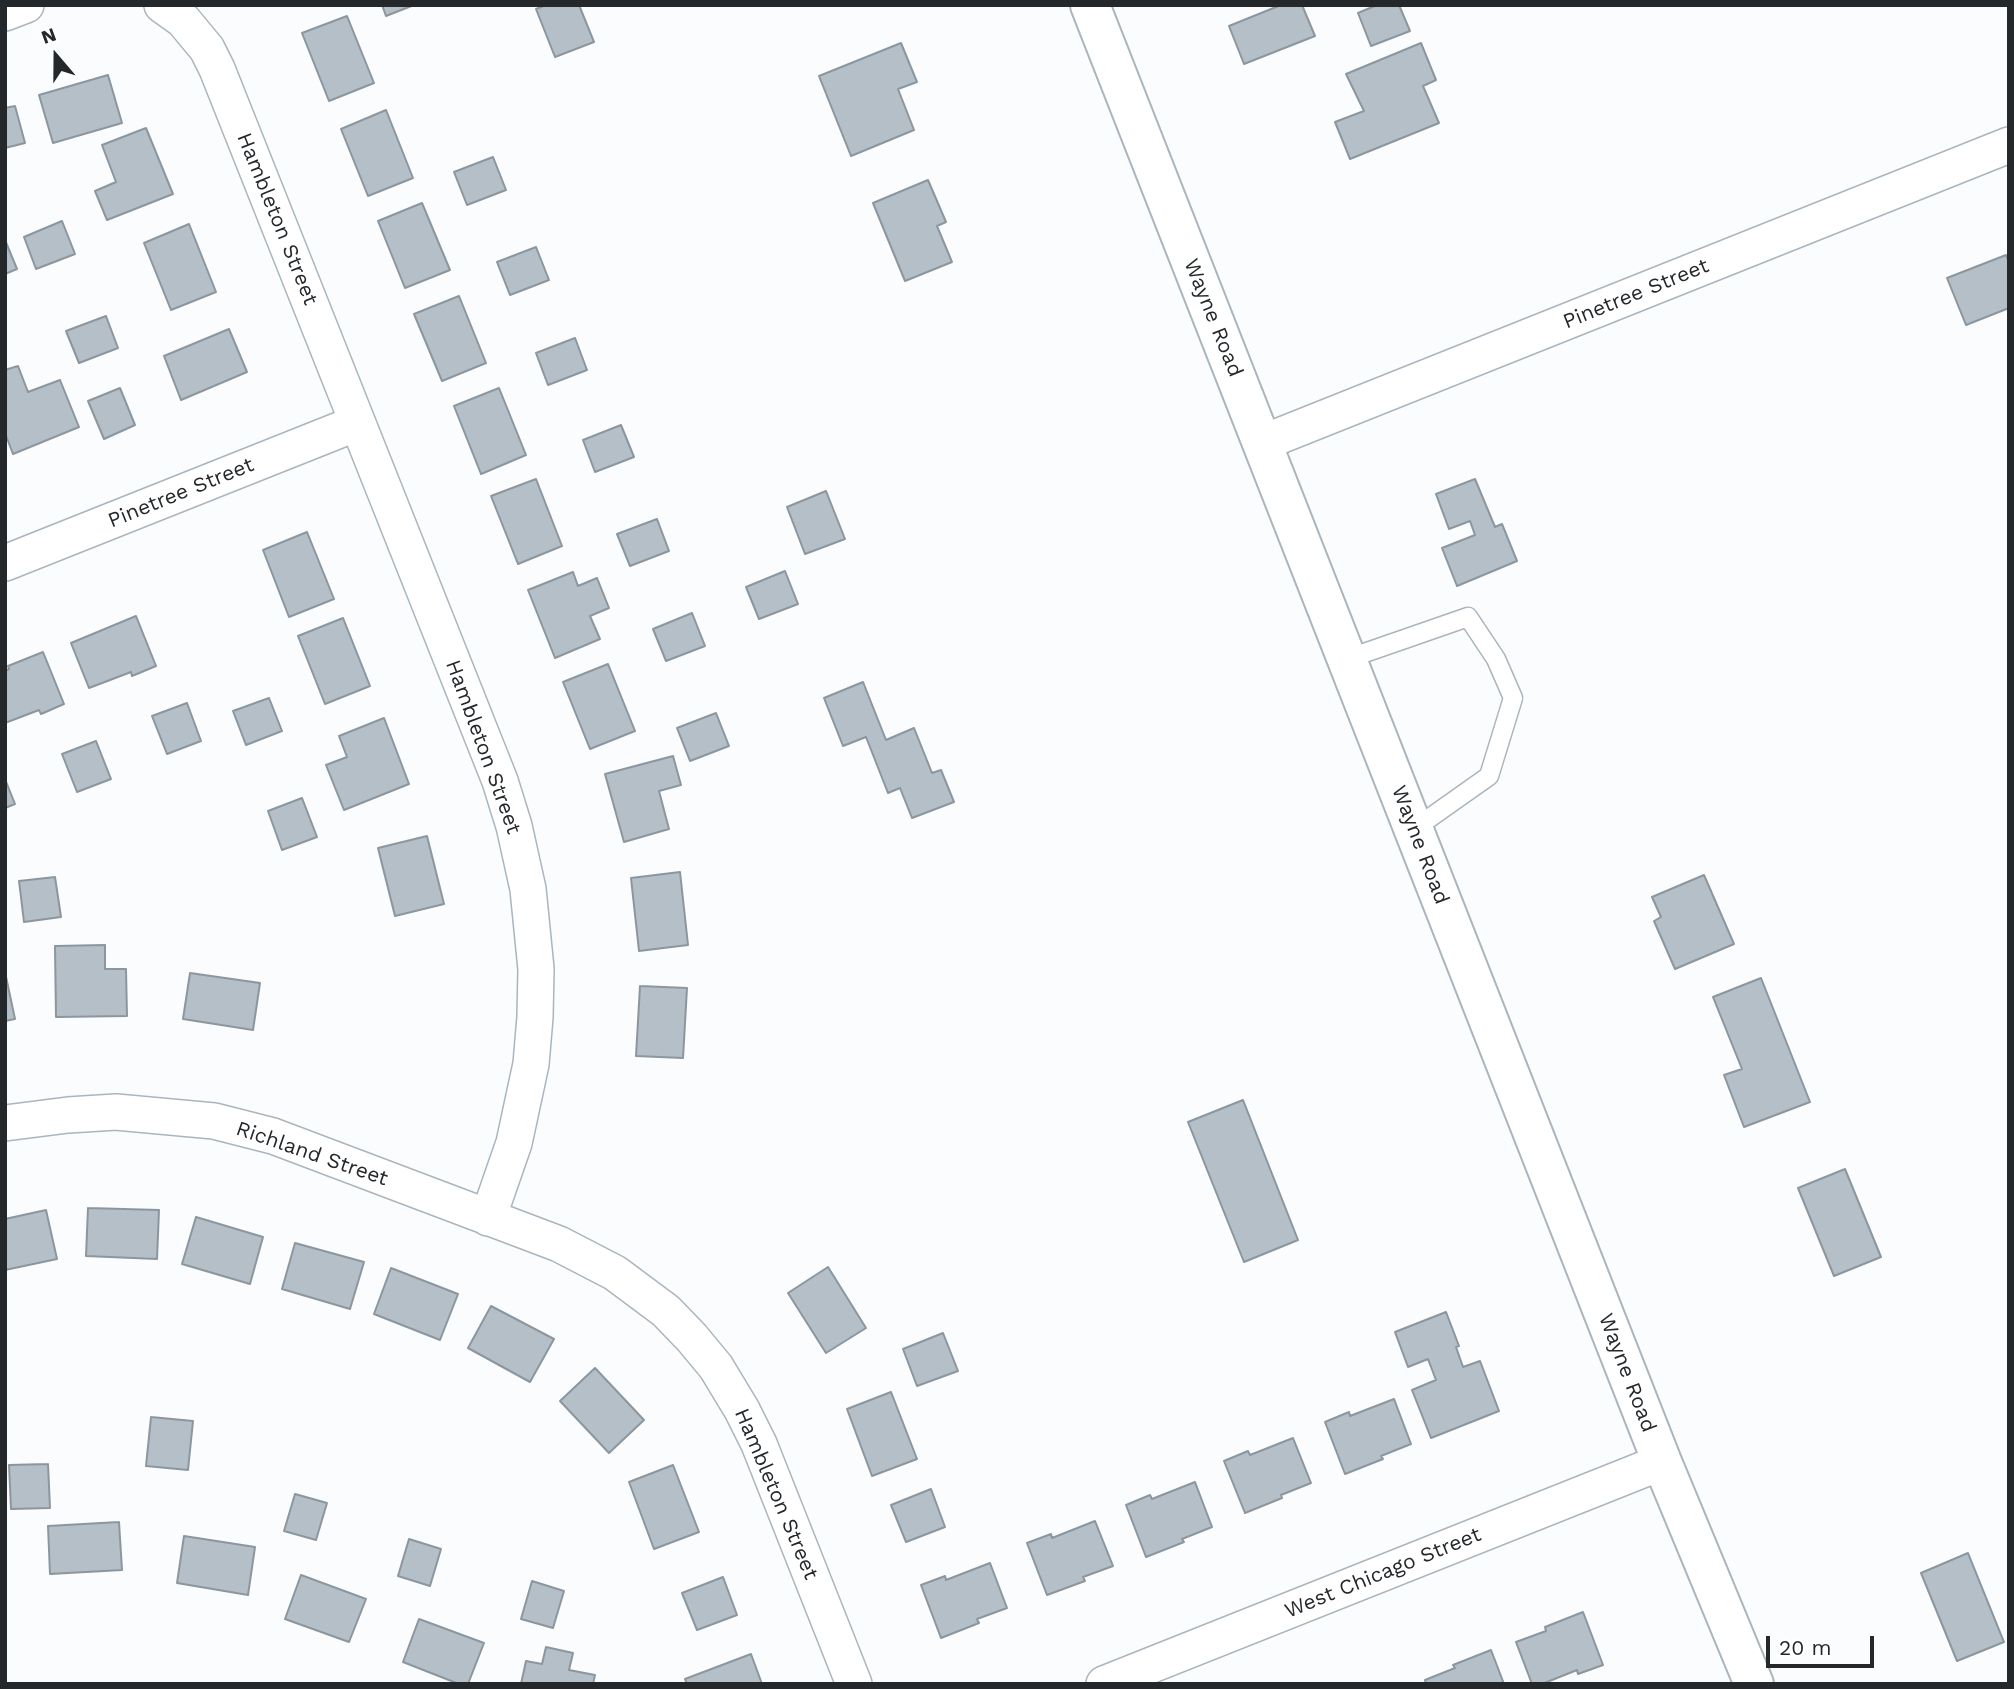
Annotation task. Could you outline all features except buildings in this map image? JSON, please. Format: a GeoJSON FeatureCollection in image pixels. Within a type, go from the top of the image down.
{"type":"FeatureCollection","features":[{"type":"Feature","properties":{"kind":"main road","name":"Wayne Road"},"geometry":{"type":"LineString","coordinates":[[1090,5],[1662,1462],[1754,1684]]}},
{"type":"Feature","properties":{"kind":"street"},"geometry":{"type":"LineString","coordinates":[[5,13],[26,5]]}},
{"type":"Feature","properties":{"kind":"street","name":"Hambleton Street"},"geometry":{"type":"LineString","coordinates":[[162,5],[183,20],[207,49],[217,69],[500,781],[514,826],[528,889],[536,969],[535,1017],[531,1064],[514,1143],[488,1218],[559,1244],[615,1273],[666,1311],[716,1367],[742,1409],[759,1444],[854,1684]]}},
{"type":"Feature","properties":{"kind":"street","name":"Pinetree Street"},"geometry":{"type":"LineString","coordinates":[[1262,443],[2009,145]]}},
{"type":"Feature","properties":{"kind":"street","name":"Pinetree Street"},"geometry":{"type":"LineString","coordinates":[[5,563],[357,423]]}},
{"type":"Feature","properties":{"kind":"street","name":"Richland Street"},"geometry":{"type":"LineString","coordinates":[[5,1123],[116,1112],[214,1121],[273,1136],[488,1218]]}},
{"type":"Feature","properties":{"kind":"street","name":"West Chicago Street"},"geometry":{"type":"LineString","coordinates":[[1104,1684],[1662,1462]]}},
{"type":"Feature","properties":{"kind":"lane"},"geometry":{"type":"LineString","coordinates":[[1347,659],[1468,617],[1496,659],[1513,698],[1489,776],[1414,829]]}}]}
